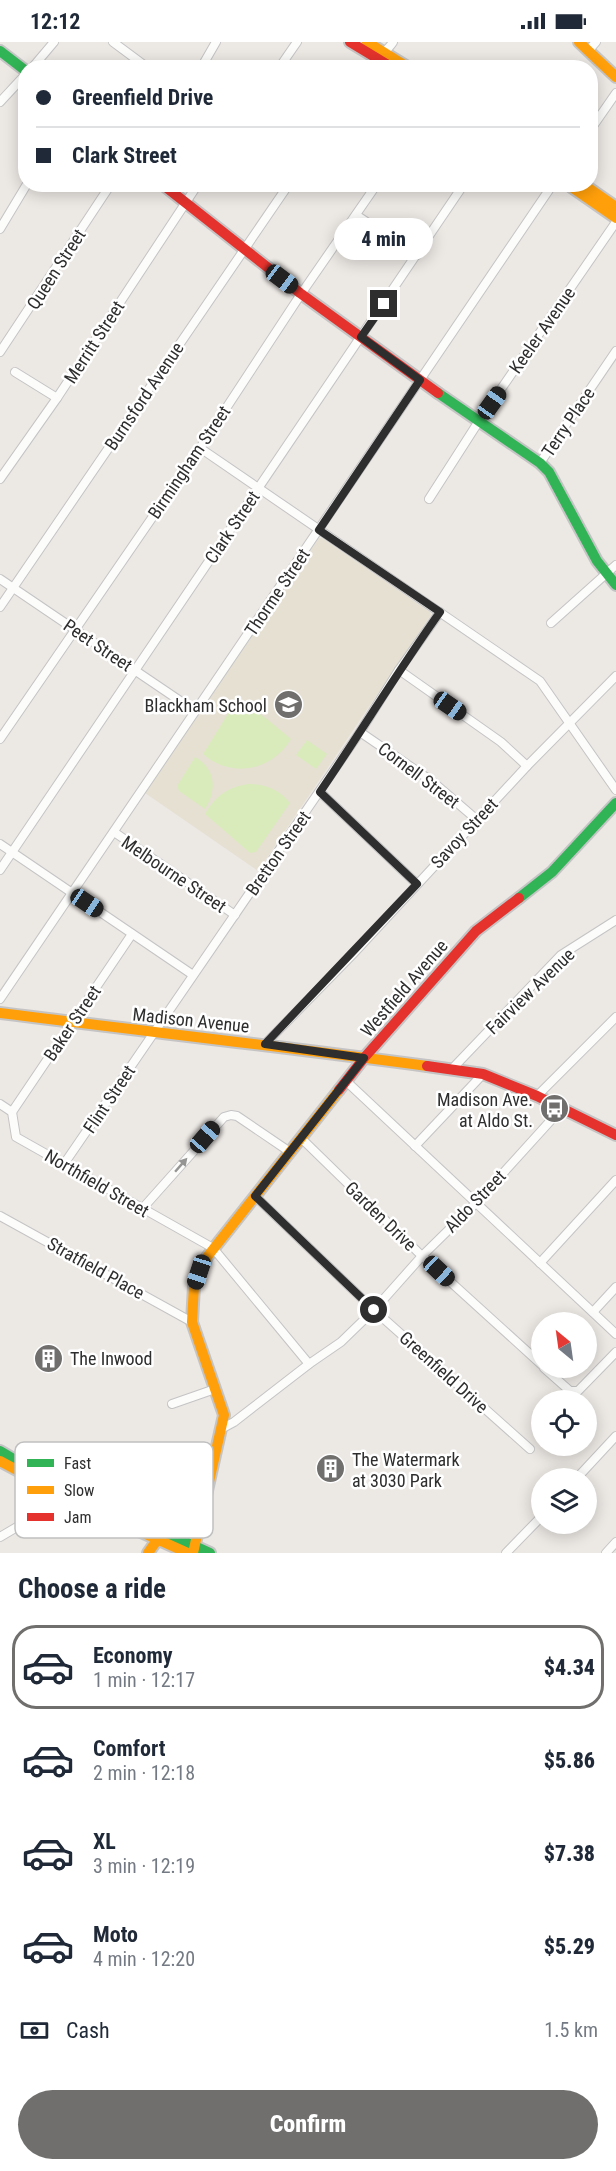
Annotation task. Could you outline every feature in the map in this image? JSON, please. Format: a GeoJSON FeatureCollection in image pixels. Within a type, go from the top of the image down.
{"type":"FeatureCollection","features":[{"type":"Feature","properties":{"kind":"street"},"geometry":{"type":"LineString","coordinates":[[39,60],[54,42]]}},
{"type":"Feature","properties":{"kind":"street"},"geometry":{"type":"LineString","coordinates":[[113,42],[137,60]]}},
{"type":"Feature","properties":{"kind":"street"},"geometry":{"type":"LineString","coordinates":[[206,60],[216,42]]}},
{"type":"Feature","properties":{"kind":"street"},"geometry":{"type":"LineString","coordinates":[[285,60],[297,42]]}},
{"type":"Feature","properties":{"kind":"street"},"geometry":{"type":"LineString","coordinates":[[350,42],[392,60]]}},
{"type":"Feature","properties":{"kind":"street"},"geometry":{"type":"LineString","coordinates":[[368,42],[386,60]]}},
{"type":"Feature","properties":{"kind":"street"},"geometry":{"type":"LineString","coordinates":[[376,60],[393,42]]}},
{"type":"Feature","properties":{"kind":"street"},"geometry":{"type":"LineString","coordinates":[[579,42],[592,46],[616,76]]}},
{"type":"Feature","properties":{"kind":"street"},"geometry":{"type":"LineString","coordinates":[[0,51],[18,66]]}},
{"type":"Feature","properties":{"kind":"street"},"geometry":{"type":"LineString","coordinates":[[0,102],[18,82]]}},
{"type":"Feature","properties":{"kind":"street"},"geometry":{"type":"LineString","coordinates":[[598,119],[616,93]]}},
{"type":"Feature","properties":{"kind":"street"},"geometry":{"type":"LineString","coordinates":[[0,229],[22,192]]}},
{"type":"Feature","properties":{"kind":"street","name":"Queen Street"},"geometry":{"type":"LineString","coordinates":[[0,352],[106,192]]}},
{"type":"Feature","properties":{"kind":"street"},"geometry":{"type":"LineString","coordinates":[[171,192],[301,294],[540,463],[549,472],[597,561],[616,585]]}},
{"type":"Feature","properties":{"kind":"street","name":"Merritt Street"},"geometry":{"type":"LineString","coordinates":[[0,479],[57,398],[193,192]]}},
{"type":"Feature","properties":{"kind":"street","name":"Burnsford Avenue"},"geometry":{"type":"LineString","coordinates":[[0,607],[283,192]]}},
{"type":"Feature","properties":{"kind":"street","name":"Birmingham Street"},"geometry":{"type":"LineString","coordinates":[[0,739],[200,448],[301,294],[372,192]]}},
{"type":"Feature","properties":{"kind":"street","name":"Clark Street"},"geometry":{"type":"LineString","coordinates":[[0,870],[459,192]]}},
{"type":"Feature","properties":{"kind":"street","name":"Thorme Street"},"geometry":{"type":"LineString","coordinates":[[0,999],[548,192]]}},
{"type":"Feature","properties":{"kind":"street"},"geometry":{"type":"LineString","coordinates":[[578,192],[616,220]]}},
{"type":"Feature","properties":{"kind":"street"},"geometry":{"type":"LineString","coordinates":[[594,192],[616,207]]}},
{"type":"Feature","properties":{"kind":"street"},"geometry":{"type":"LineString","coordinates":[[356,215],[417,255]]}},
{"type":"Feature","properties":{"kind":"street","name":"Keeler Avenue"},"geometry":{"type":"LineString","coordinates":[[429,499],[479,421],[616,220]]}},
{"type":"Feature","properties":{"kind":"street","name":"Terry Place"},"geometry":{"type":"LineString","coordinates":[[540,463],[616,351]]}},
{"type":"Feature","properties":{"kind":"street"},"geometry":{"type":"LineString","coordinates":[[15,372],[57,398]]}},
{"type":"Feature","properties":{"kind":"street"},"geometry":{"type":"LineString","coordinates":[[200,448],[540,681],[616,790]]}},
{"type":"Feature","properties":{"kind":"street"},"geometry":{"type":"LineString","coordinates":[[551,623],[616,565]]}},
{"type":"Feature","properties":{"kind":"street","name":"Peet Street"},"geometry":{"type":"LineString","coordinates":[[0,579],[195,711]]}},
{"type":"Feature","properties":{"kind":"street","name":"Bretton Street"},"geometry":{"type":"LineString","coordinates":[[154,1033],[320,792],[399,670],[440,612]]}},
{"type":"Feature","properties":{"kind":"street"},"geometry":{"type":"LineString","coordinates":[[399,670],[501,741],[526,766]]}},
{"type":"Feature","properties":{"kind":"street","name":"Savoy Street"},"geometry":{"type":"LineString","coordinates":[[265,1044],[526,766],[616,676]]}},
{"type":"Feature","properties":{"kind":"street","name":"Cornell Street"},"geometry":{"type":"LineString","coordinates":[[360,732],[434,782],[477,819]]}},
{"type":"Feature","properties":{"kind":"street"},"geometry":{"type":"LineString","coordinates":[[320,792],[417,884]]}},
{"type":"Feature","properties":{"kind":"street","name":"Westfield Avenue"},"geometry":{"type":"LineString","coordinates":[[213,1463],[224,1415],[199,1349],[192,1322],[194,1286],[213,1248],[364,1058],[476,931],[552,872],[616,803]]}},
{"type":"Feature","properties":{"kind":"street","name":"Melbourne Street"},"geometry":{"type":"LineString","coordinates":[[114,832],[235,915]]}},
{"type":"Feature","properties":{"kind":"street"},"geometry":{"type":"LineString","coordinates":[[0,844],[193,975]]}},
{"type":"Feature","properties":{"kind":"street","name":"Fairview Avenue"},"geometry":{"type":"LineString","coordinates":[[451,1070],[561,956],[616,920]]}},
{"type":"Feature","properties":{"kind":"street","name":"Baker Street"},"geometry":{"type":"LineString","coordinates":[[12,1112],[132,934]]}},
{"type":"Feature","properties":{"kind":"street","name":"Madison Avenue"},"geometry":{"type":"LineString","coordinates":[[0,1013],[154,1033],[265,1044],[483,1074],[537,1096],[616,1135]]}},
{"type":"Feature","properties":{"kind":"street"},"geometry":{"type":"LineString","coordinates":[[537,1096],[616,1017]]}},
{"type":"Feature","properties":{"kind":"street","name":"Flint Street"},"geometry":{"type":"LineString","coordinates":[[64,1164],[154,1033]]}},
{"type":"Feature","properties":{"kind":"street"},"geometry":{"type":"LineString","coordinates":[[416,1146],[483,1074]]}},
{"type":"Feature","properties":{"kind":"street"},"geometry":{"type":"LineString","coordinates":[[346,1081],[593,1312],[616,1287]]}},
{"type":"Feature","properties":{"kind":"street"},"geometry":{"type":"LineString","coordinates":[[0,1104],[12,1112]]}},
{"type":"Feature","properties":{"kind":"street","name":"Aldo Street"},"geometry":{"type":"LineString","coordinates":[[221,1429],[234,1422],[341,1342],[374,1310],[422,1256],[476,1203],[562,1108]]}},
{"type":"Feature","properties":{"kind":"street","name":"Northfield Street"},"geometry":{"type":"LineString","coordinates":[[12,1112],[16,1137],[213,1248]]}},
{"type":"Feature","properties":{"kind":"street"},"geometry":{"type":"LineString","coordinates":[[142,1209],[224,1117],[237,1116],[290,1152]]}},
{"type":"Feature","properties":{"kind":"street","name":"Garden Drive"},"geometry":{"type":"LineString","coordinates":[[301,1138],[422,1256],[531,1356]]}},
{"type":"Feature","properties":{"kind":"street"},"geometry":{"type":"LineString","coordinates":[[540,1263],[616,1180]]}},
{"type":"Feature","properties":{"kind":"street","name":"Greenfield Drive"},"geometry":{"type":"LineString","coordinates":[[255,1196],[374,1310],[530,1449]]}},
{"type":"Feature","properties":{"kind":"street","name":"Stratfield Place"},"geometry":{"type":"LineString","coordinates":[[0,1216],[192,1322]]}},
{"type":"Feature","properties":{"kind":"street"},"geometry":{"type":"LineString","coordinates":[[213,1248],[309,1364]]}},
{"type":"Feature","properties":{"kind":"street"},"geometry":{"type":"LineString","coordinates":[[597,1316],[616,1334]]}},
{"type":"Feature","properties":{"kind":"street","name":"Garden Drive"},"geometry":{"type":"LineString","coordinates":[[597,1372],[616,1352]]}},
{"type":"Feature","properties":{"kind":"street","name":"Garden Drive"},"geometry":{"type":"LineString","coordinates":[[555,1378],[570,1391],[578,1391],[591,1378]]}},
{"type":"Feature","properties":{"kind":"street"},"geometry":{"type":"LineString","coordinates":[[172,1404],[215,1389]]}},
{"type":"Feature","properties":{"kind":"street"},"geometry":{"type":"LineString","coordinates":[[586,1468],[616,1436]]}},
{"type":"Feature","properties":{"kind":"street"},"geometry":{"type":"LineString","coordinates":[[0,1451],[15,1461]]}},
{"type":"Feature","properties":{"kind":"street"},"geometry":{"type":"LineString","coordinates":[[0,1461],[15,1468]]}},
{"type":"Feature","properties":{"kind":"street"},"geometry":{"type":"LineString","coordinates":[[506,1553],[531,1527]]}},
{"type":"Feature","properties":{"kind":"street"},"geometry":{"type":"LineString","coordinates":[[0,1537],[15,1528]]}},
{"type":"Feature","properties":{"kind":"street"},"geometry":{"type":"LineString","coordinates":[[148,1553],[159,1538]]}},
{"type":"Feature","properties":{"kind":"street"},"geometry":{"type":"LineString","coordinates":[[162,1538],[192,1551],[210,1553]]}},
{"type":"Feature","properties":{"kind":"street"},"geometry":{"type":"LineString","coordinates":[[606,1553],[616,1542]]}},
{"type":"Feature","properties":{"kind":"shaded area","name":"Blackham School"},"geometry":{"type":"Polygon","coordinates":[[[319,538],[430,612],[431,615],[258,871],[145,793],[319,538]]]}},
{"type":"Feature","properties":{"kind":"green space"},"geometry":{"type":"Polygon","coordinates":[[[240,701],[291,739],[273,758],[250,768],[238,769],[214,762],[203,754],[234,704],[240,701]]]}},
{"type":"Feature","properties":{"kind":"green space"},"geometry":{"type":"Polygon","coordinates":[[[307,740],[327,754],[316,769],[296,755],[307,740]]]}},
{"type":"Feature","properties":{"kind":"green space"},"geometry":{"type":"Polygon","coordinates":[[[195,757],[211,774],[213,787],[205,809],[179,791],[177,786],[195,757]]]}},
{"type":"Feature","properties":{"kind":"green space"},"geometry":{"type":"Polygon","coordinates":[[[248,784],[271,788],[290,803],[256,852],[250,853],[205,814],[223,793],[234,787],[248,784]]]}},
{"type":"Feature","properties":{"kind":"traffic: fast"},"geometry":{"type":"LineString","coordinates":[[0,51],[18,65]]}},
{"type":"Feature","properties":{"kind":"traffic: fast"},"geometry":{"type":"LineString","coordinates":[[438,393],[540,463],[549,472],[597,561],[616,585]]}},
{"type":"Feature","properties":{"kind":"traffic: fast"},"geometry":{"type":"LineString","coordinates":[[519,898],[552,872],[616,803]]}},
{"type":"Feature","properties":{"kind":"traffic: fast"},"geometry":{"type":"LineString","coordinates":[[0,1451],[15,1460]]}},
{"type":"Feature","properties":{"kind":"traffic: fast"},"geometry":{"type":"LineString","coordinates":[[177,1538],[210,1553]]}},
{"type":"Feature","properties":{"kind":"traffic: slow"},"geometry":{"type":"LineString","coordinates":[[367,42],[396,60]]}},
{"type":"Feature","properties":{"kind":"traffic: slow"},"geometry":{"type":"LineString","coordinates":[[579,42],[616,77]]}},
{"type":"Feature","properties":{"kind":"traffic: slow"},"geometry":{"type":"LineString","coordinates":[[579,192],[616,218]]}},
{"type":"Feature","properties":{"kind":"traffic: slow"},"geometry":{"type":"LineString","coordinates":[[594,192],[616,207]]}},
{"type":"Feature","properties":{"kind":"traffic: slow"},"geometry":{"type":"LineString","coordinates":[[0,1013],[427,1066]]}},
{"type":"Feature","properties":{"kind":"traffic: slow"},"geometry":{"type":"LineString","coordinates":[[213,1464],[224,1415],[192,1322],[194,1286],[207,1257],[339,1090]]}},
{"type":"Feature","properties":{"kind":"traffic: slow"},"geometry":{"type":"LineString","coordinates":[[0,1461],[15,1469]]}},
{"type":"Feature","properties":{"kind":"traffic: slow"},"geometry":{"type":"LineString","coordinates":[[155,1538],[188,1553]]}},
{"type":"Feature","properties":{"kind":"traffic: slow"},"geometry":{"type":"LineString","coordinates":[[148,1553],[159,1538]]}},
{"type":"Feature","properties":{"kind":"traffic: slow"},"geometry":{"type":"LineString","coordinates":[[193,1553],[196,1538]]}},
{"type":"Feature","properties":{"kind":"traffic: jam"},"geometry":{"type":"LineString","coordinates":[[350,42],[380,60]]}},
{"type":"Feature","properties":{"kind":"traffic: jam"},"geometry":{"type":"LineString","coordinates":[[172,192],[300,293],[438,393]]}},
{"type":"Feature","properties":{"kind":"traffic: jam"},"geometry":{"type":"LineString","coordinates":[[339,1090],[364,1058],[476,931],[519,898]]}},
{"type":"Feature","properties":{"kind":"traffic: jam"},"geometry":{"type":"LineString","coordinates":[[427,1066],[483,1074],[537,1096],[616,1135]]}},
{"type":"Feature","properties":{"kind":"place","name":"Blackham School"},"geometry":{"type":"Point","coordinates":[288,705]}},
{"type":"Feature","properties":{"kind":"place","name":"Madison Ave. at Aldo St."},"geometry":{"type":"Point","coordinates":[554,1109]}},
{"type":"Feature","properties":{"kind":"place","name":"The Inwood"},"geometry":{"type":"Point","coordinates":[49,1358]}},
{"type":"Feature","properties":{"kind":"place","name":"The Watermark at 3030 Park"},"geometry":{"type":"Point","coordinates":[331,1469]}},
{"type":"Feature","properties":{"kind":"route"},"geometry":{"type":"LineString","coordinates":[[374,1310],[255,1196],[364,1058],[265,1044],[417,884],[320,792],[399,670],[440,612],[319,530],[420,380],[361,337],[384,304]]}}]}
